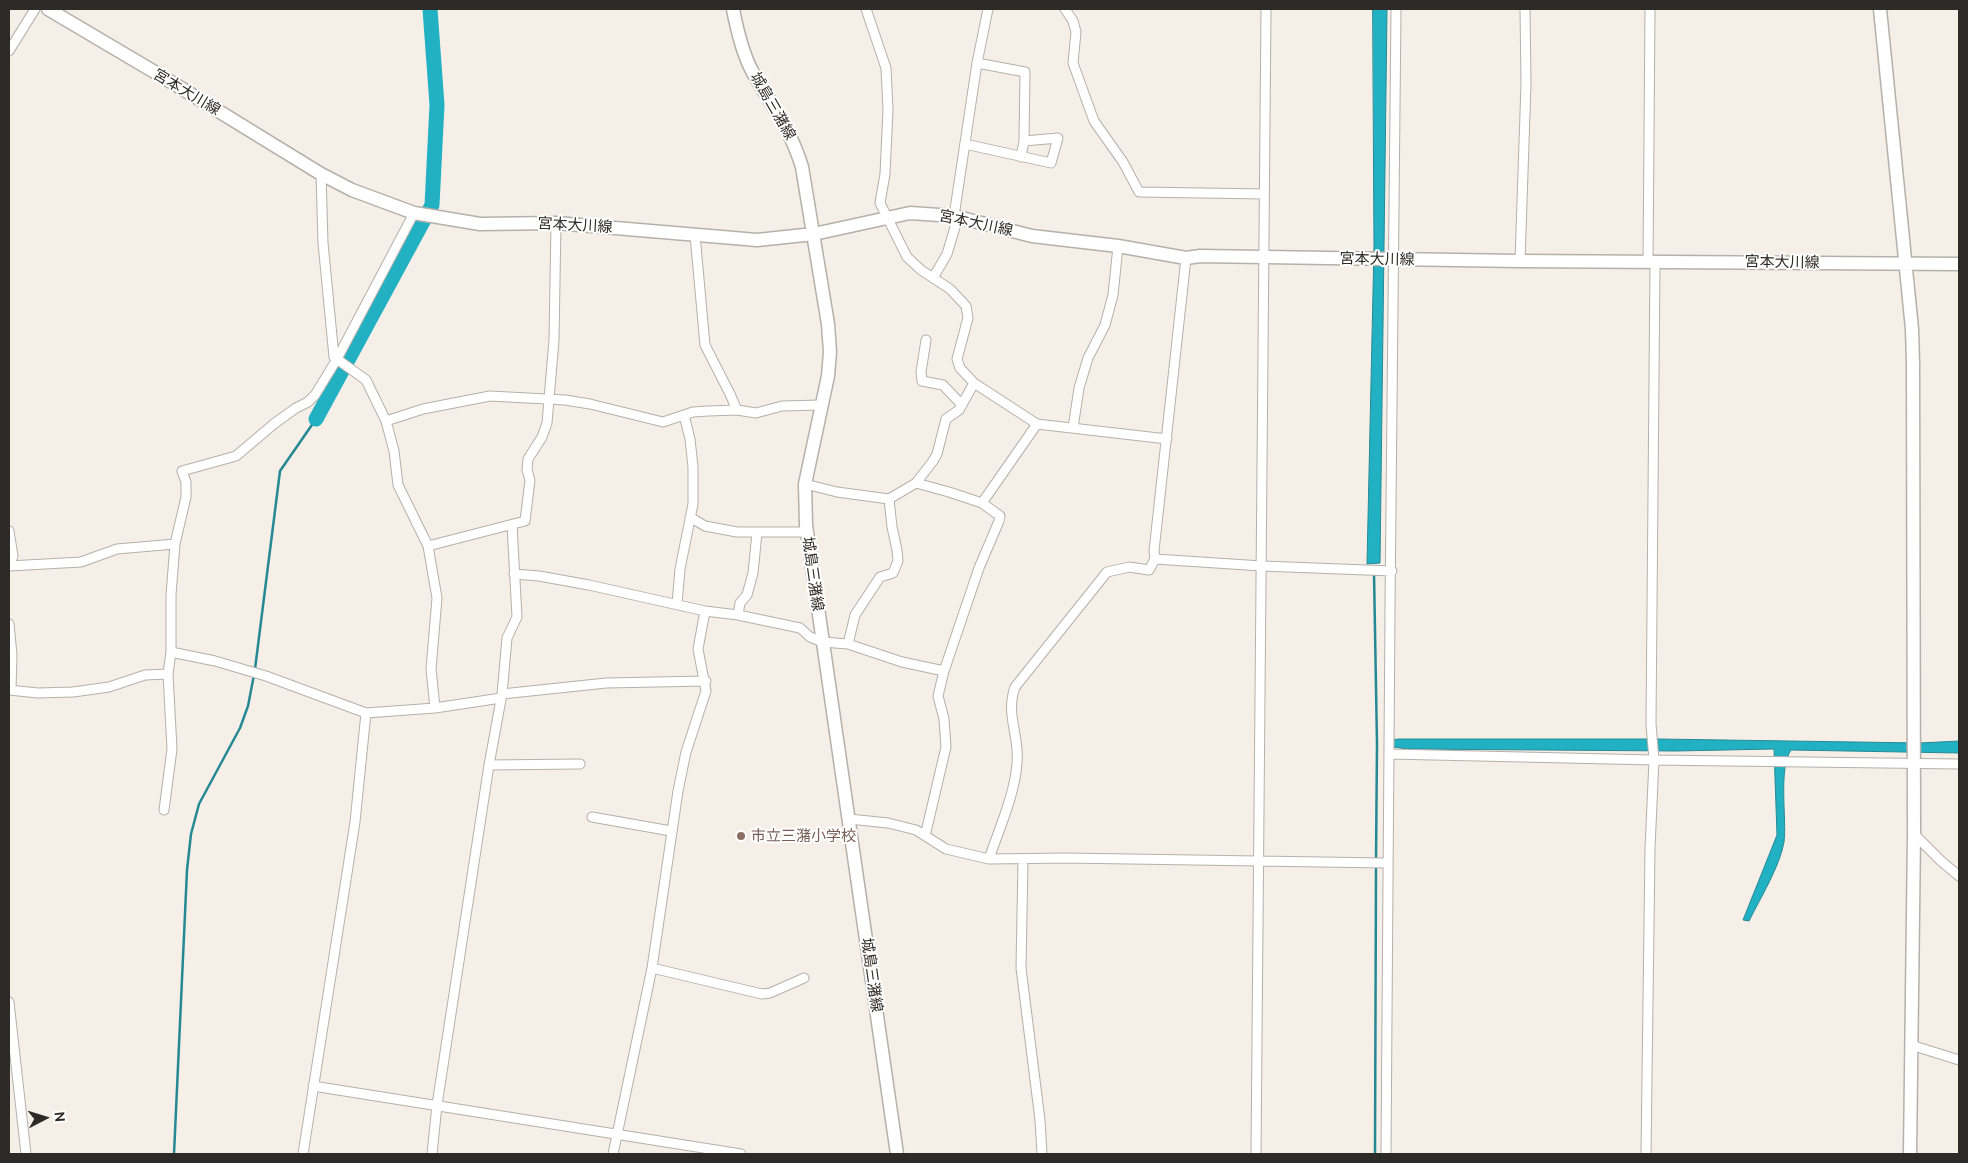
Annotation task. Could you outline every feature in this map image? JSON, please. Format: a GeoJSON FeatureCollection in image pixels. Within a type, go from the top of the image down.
{"type":"FeatureCollection","features":[{"type":"Feature","properties":{"kind":"main road","name":"宮本大川線"},"geometry":{"type":"LineString","coordinates":[[48,9],[321,174],[352,190],[417,214],[480,224],[556,223],[757,240],[814,234],[910,213],[956,217],[1032,236],[1118,246],[1186,258],[1200,256],[1520,261],[1959,264]]}},
{"type":"Feature","properties":{"kind":"main road","name":"城島三潴線"},"geometry":{"type":"LineString","coordinates":[[733,9],[741,44],[752,70],[795,144],[802,167],[828,324],[830,352],[828,376],[805,484],[807,532],[897,1154]]}},
{"type":"Feature","properties":{"kind":"main road"},"geometry":{"type":"LineString","coordinates":[[1880,9],[1906,264],[1913,363],[1914,834],[1910,1154]]}},
{"type":"Feature","properties":{"kind":"street"},"geometry":{"type":"LineString","coordinates":[[9,51],[35,9]]}},
{"type":"Feature","properties":{"kind":"street"},"geometry":{"type":"LineString","coordinates":[[866,9],[886,68],[888,110],[885,174],[880,204],[908,257],[921,270],[950,289],[966,306],[968,318],[957,359],[960,368],[974,383],[1037,424],[1167,439]]}},
{"type":"Feature","properties":{"kind":"street"},"geometry":{"type":"LineString","coordinates":[[933,278],[947,254],[956,217],[977,63],[988,9]]}},
{"type":"Feature","properties":{"kind":"street"},"geometry":{"type":"LineString","coordinates":[[1066,9],[1073,21],[1076,32],[1073,63],[1094,121],[1123,162],[1139,192],[1264,194]]}},
{"type":"Feature","properties":{"kind":"street"},"geometry":{"type":"LineString","coordinates":[[1256,1154],[1266,9]]}},
{"type":"Feature","properties":{"kind":"street"},"geometry":{"type":"LineString","coordinates":[[1386,1154],[1386,863],[1392,571],[1392,259],[1396,9]]}},
{"type":"Feature","properties":{"kind":"street"},"geometry":{"type":"LineString","coordinates":[[1520,261],[1526,84],[1525,9]]}},
{"type":"Feature","properties":{"kind":"street"},"geometry":{"type":"LineString","coordinates":[[1646,1154],[1653,757],[1651,724],[1652,262],[1650,9]]}},
{"type":"Feature","properties":{"kind":"street"},"geometry":{"type":"LineString","coordinates":[[977,63],[1025,72],[1022,157]]}},
{"type":"Feature","properties":{"kind":"street"},"geometry":{"type":"LineString","coordinates":[[965,144],[1051,163],[1058,138],[1024,141]]}},
{"type":"Feature","properties":{"kind":"street"},"geometry":{"type":"LineString","coordinates":[[321,174],[323,243],[334,357],[352,368],[366,380],[386,421],[394,451],[398,485],[428,546],[436,598],[431,669],[435,708]]}},
{"type":"Feature","properties":{"kind":"street"},"geometry":{"type":"LineString","coordinates":[[164,810],[172,750],[168,674],[171,652],[171,594],[175,544],[186,497],[186,482],[182,471],[236,456],[315,395],[417,214]]}},
{"type":"Feature","properties":{"kind":"street"},"geometry":{"type":"LineString","coordinates":[[428,546],[526,521],[530,480],[527,470],[528,460],[542,437],[547,423],[554,340],[556,223]]}},
{"type":"Feature","properties":{"kind":"street"},"geometry":{"type":"LineString","coordinates":[[695,235],[705,345],[736,410]]}},
{"type":"Feature","properties":{"kind":"street"},"geometry":{"type":"LineString","coordinates":[[1073,428],[1079,388],[1088,358],[1105,325],[1113,295],[1118,246]]}},
{"type":"Feature","properties":{"kind":"street"},"geometry":{"type":"LineString","coordinates":[[989,859],[1016,777],[1018,760],[1010,700],[1015,687],[1107,572],[1129,568],[1149,570],[1155,559],[1154,551],[1186,258]]}},
{"type":"Feature","properties":{"kind":"street"},"geometry":{"type":"LineString","coordinates":[[926,340],[921,372],[922,381],[943,385],[962,405]]}},
{"type":"Feature","properties":{"kind":"street"},"geometry":{"type":"LineString","coordinates":[[805,484],[837,492],[889,499],[916,484],[937,454],[946,419],[959,410],[974,383]]}},
{"type":"Feature","properties":{"kind":"street"},"geometry":{"type":"LineString","coordinates":[[386,421],[423,408],[490,396],[590,404],[663,422],[684,415],[708,411],[736,410],[756,413],[782,406],[821,405]]}},
{"type":"Feature","properties":{"kind":"street"},"geometry":{"type":"LineString","coordinates":[[677,604],[680,569],[693,504],[693,467],[690,439],[684,415]]}},
{"type":"Feature","properties":{"kind":"street"},"geometry":{"type":"LineString","coordinates":[[982,503],[1037,424]]}},
{"type":"Feature","properties":{"kind":"street"},"geometry":{"type":"LineString","coordinates":[[916,484],[982,503],[1000,516],[979,568],[944,671],[938,696],[944,719],[946,748],[925,836]]}},
{"type":"Feature","properties":{"kind":"street"},"geometry":{"type":"LineString","coordinates":[[848,644],[855,615],[880,578],[893,573],[898,561],[889,499]]}},
{"type":"Feature","properties":{"kind":"street"},"geometry":{"type":"LineString","coordinates":[[690,516],[705,526],[718,529],[757,533],[807,532]]}},
{"type":"Feature","properties":{"kind":"street"},"geometry":{"type":"LineString","coordinates":[[432,1154],[437,1105],[489,765],[502,696],[507,638],[517,617],[512,525]]}},
{"type":"Feature","properties":{"kind":"street"},"geometry":{"type":"LineString","coordinates":[[9,531],[13,556],[9,566],[81,562],[117,549],[175,544]]}},
{"type":"Feature","properties":{"kind":"street"},"geometry":{"type":"LineString","coordinates":[[738,615],[740,604],[747,595],[753,573],[757,533]]}},
{"type":"Feature","properties":{"kind":"street"},"geometry":{"type":"LineString","coordinates":[[1155,559],[1262,566],[1392,571]]}},
{"type":"Feature","properties":{"kind":"street"},"geometry":{"type":"LineString","coordinates":[[514,574],[539,576],[589,585],[705,611],[738,615],[800,628],[810,636],[823,642],[848,644],[902,662],[944,671]]}},
{"type":"Feature","properties":{"kind":"street"},"geometry":{"type":"LineString","coordinates":[[613,1154],[652,968],[671,831],[686,752],[706,691],[706,681],[698,649],[705,611]]}},
{"type":"Feature","properties":{"kind":"street"},"geometry":{"type":"LineString","coordinates":[[9,624],[12,655],[10,690],[38,693],[94,690],[145,675],[168,674]]}},
{"type":"Feature","properties":{"kind":"street"},"geometry":{"type":"LineString","coordinates":[[171,652],[216,661],[266,676],[366,713],[435,708],[502,696],[606,683],[706,681]]}},
{"type":"Feature","properties":{"kind":"street"},"geometry":{"type":"LineString","coordinates":[[303,1154],[355,822],[366,713]]}},
{"type":"Feature","properties":{"kind":"street"},"geometry":{"type":"LineString","coordinates":[[1389,746],[1653,757],[1959,764]]}},
{"type":"Feature","properties":{"kind":"street"},"geometry":{"type":"LineString","coordinates":[[489,765],[580,764]]}},
{"type":"Feature","properties":{"kind":"street"},"geometry":{"type":"LineString","coordinates":[[592,816],[671,831]]}},
{"type":"Feature","properties":{"kind":"street"},"geometry":{"type":"LineString","coordinates":[[849,819],[888,823],[916,830],[946,849],[989,859],[1066,858],[1386,863]]}},
{"type":"Feature","properties":{"kind":"street"},"geometry":{"type":"LineString","coordinates":[[1914,834],[1959,876]]}},
{"type":"Feature","properties":{"kind":"street"},"geometry":{"type":"LineString","coordinates":[[1024,860],[1020,968],[1040,1120],[1042,1154]]}},
{"type":"Feature","properties":{"kind":"street"},"geometry":{"type":"LineString","coordinates":[[652,968],[762,994],[770,993],[804,978]]}},
{"type":"Feature","properties":{"kind":"street"},"geometry":{"type":"LineString","coordinates":[[9,1002],[26,1154]]}},
{"type":"Feature","properties":{"kind":"street"},"geometry":{"type":"LineString","coordinates":[[1911,1045],[1959,1060]]}},
{"type":"Feature","properties":{"kind":"street"},"geometry":{"type":"LineString","coordinates":[[313,1086],[741,1154]]}},
{"type":"Feature","properties":{"kind":"water"},"geometry":{"type":"Polygon","coordinates":[[[1373,9],[1387,9],[1380,563],[1367,564],[1374,247],[1373,9]]]}},
{"type":"Feature","properties":{"kind":"water"},"geometry":{"type":"Polygon","coordinates":[[[1658,739],[1920,743],[1959,741],[1959,753],[1791,750],[1785,769],[1785,832],[1782,851],[1749,921],[1743,920],[1777,835],[1774,749],[1676,751],[1408,749],[1393,747],[1393,740],[1658,739]]]}},
{"type":"Feature","properties":{"kind":"waterway"},"geometry":{"type":"LineString","coordinates":[[316,419],[432,205],[437,105],[430,9]]}},
{"type":"Feature","properties":{"kind":"waterway"},"geometry":{"type":"LineString","coordinates":[[255,669],[280,471],[316,419]]}},
{"type":"Feature","properties":{"kind":"waterway"},"geometry":{"type":"LineString","coordinates":[[1374,573],[1377,744],[1376,860]]}},
{"type":"Feature","properties":{"kind":"waterway"},"geometry":{"type":"LineString","coordinates":[[174,1154],[187,870],[191,834],[199,804],[240,728],[248,706],[254,675]]}},
{"type":"Feature","properties":{"kind":"waterway"},"geometry":{"type":"LineString","coordinates":[[1375,1154],[1376,866]]}},
{"type":"Feature","properties":{"kind":"place","name":"市立三潴小学校"},"geometry":{"type":"Point","coordinates":[741,836]}}]}
